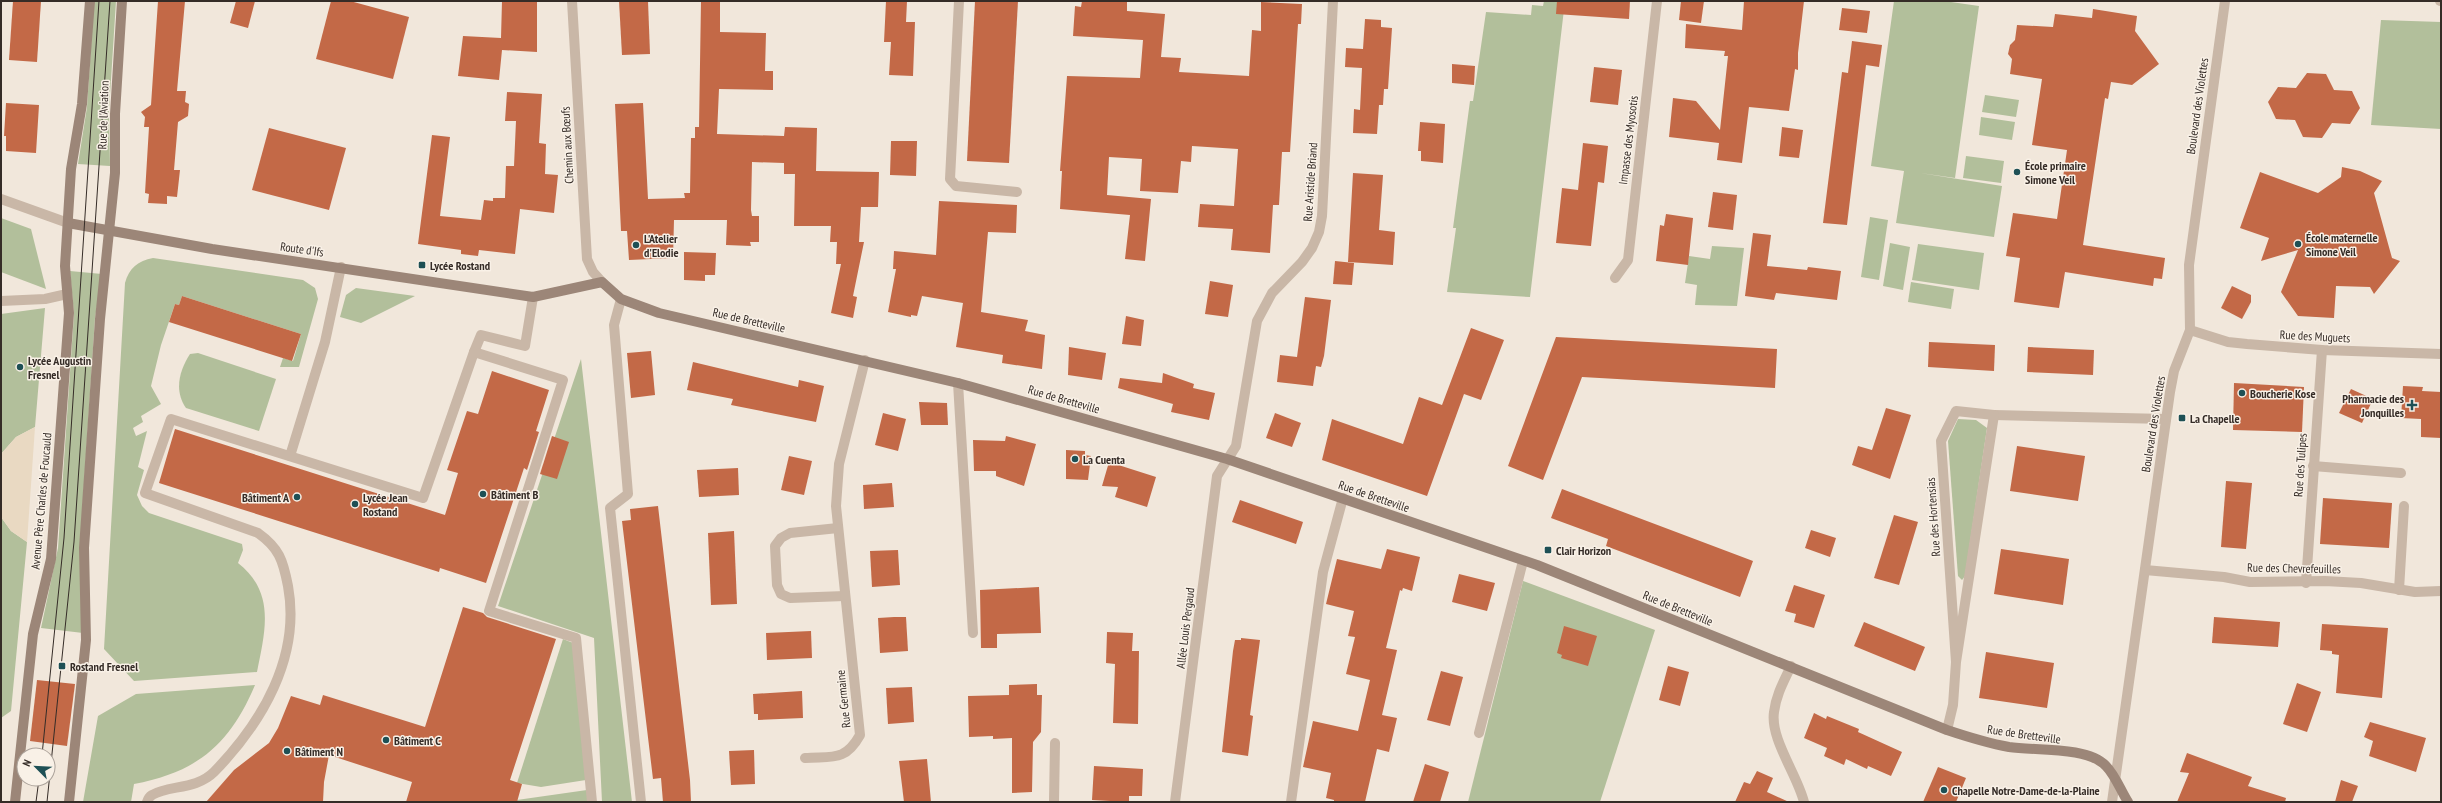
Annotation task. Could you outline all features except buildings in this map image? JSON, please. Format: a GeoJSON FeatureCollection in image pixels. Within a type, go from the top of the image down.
{"type":"FeatureCollection","features":[{"type":"Feature","properties":{"kind":"main road","name":"Rue de l'Aviation"},"geometry":{"type":"LineString","coordinates":[[68,223],[71,169],[82,104],[90,1]]}},
{"type":"Feature","properties":{"kind":"main road","name":"Rue de l'Aviation"},"geometry":{"type":"LineString","coordinates":[[108,230],[115,172],[115,114],[122,1]]}},
{"type":"Feature","properties":{"kind":"main road","name":"Route d'Ifs"},"geometry":{"type":"LineString","coordinates":[[68,223],[212,249],[341,267],[533,297],[544,296],[602,282]]}},
{"type":"Feature","properties":{"kind":"main road","name":"Avenue Père Charles de Foucauld"},"geometry":{"type":"LineString","coordinates":[[14,802],[33,634],[51,559],[68,313],[65,266],[68,223]]}},
{"type":"Feature","properties":{"kind":"main road"},"geometry":{"type":"LineString","coordinates":[[69,802],[86,640],[84,548],[100,319],[108,230]]}},
{"type":"Feature","properties":{"kind":"main road","name":"Rue de Bretteville"},"geometry":{"type":"LineString","coordinates":[[602,282],[621,299],[659,313],[958,383],[1227,459],[1343,498],[1523,561],[1791,666],[1947,730],[1980,741],[2010,747],[2081,754],[2093,757],[2106,766],[2128,802]]}},
{"type":"Feature","properties":{"kind":"street","name":"Chemin aux Bœufs"},"geometry":{"type":"LineString","coordinates":[[572,1],[587,259],[593,272],[602,282]]}},
{"type":"Feature","properties":{"kind":"street"},"geometry":{"type":"LineString","coordinates":[[959,1],[950,179],[956,186],[1017,192]]}},
{"type":"Feature","properties":{"kind":"street","name":"Rue Aristide Briand"},"geometry":{"type":"LineString","coordinates":[[1227,459],[1236,446],[1257,321],[1272,293],[1302,262],[1319,232],[1322,216],[1333,1]]}},
{"type":"Feature","properties":{"kind":"street","name":"Impasse des Myosotis"},"geometry":{"type":"LineString","coordinates":[[1615,278],[1628,260],[1657,1]]}},
{"type":"Feature","properties":{"kind":"street","name":"Boulevard des Violettes"},"geometry":{"type":"LineString","coordinates":[[2112,802],[2174,371],[2190,330],[2189,265],[2225,1]]}},
{"type":"Feature","properties":{"kind":"street","name":"Route d'Ifs"},"geometry":{"type":"LineString","coordinates":[[1,199],[68,223]]}},
{"type":"Feature","properties":{"kind":"street"},"geometry":{"type":"LineString","coordinates":[[290,456],[325,342],[341,267]]}},
{"type":"Feature","properties":{"kind":"street"},"geometry":{"type":"LineString","coordinates":[[1,301],[45,299],[67,294]]}},
{"type":"Feature","properties":{"kind":"street"},"geometry":{"type":"LineString","coordinates":[[147,802],[153,794],[187,787],[212,774],[235,750],[253,727],[273,690],[287,652],[292,605],[284,564],[273,544],[258,533],[145,493],[171,419],[422,498],[481,335],[525,346],[533,297]]}},
{"type":"Feature","properties":{"kind":"street"},"geometry":{"type":"LineString","coordinates":[[621,299],[614,325],[628,494],[610,508],[642,802]]}},
{"type":"Feature","properties":{"kind":"street","name":"Rue des Muguets"},"geometry":{"type":"LineString","coordinates":[[2190,330],[2228,342],[2322,350],[2441,354]]}},
{"type":"Feature","properties":{"kind":"street","name":"Rue des Tulipes"},"geometry":{"type":"LineString","coordinates":[[2306,583],[2322,350]]}},
{"type":"Feature","properties":{"kind":"street"},"geometry":{"type":"LineString","coordinates":[[474,352],[563,380],[489,611],[576,638],[592,802]]}},
{"type":"Feature","properties":{"kind":"street","name":"Rue Germaine"},"geometry":{"type":"LineString","coordinates":[[805,758],[845,755],[853,747],[860,735],[836,499],[839,464],[865,360]]}},
{"type":"Feature","properties":{"kind":"street"},"geometry":{"type":"LineString","coordinates":[[958,383],[973,633]]}},
{"type":"Feature","properties":{"kind":"street","name":"Rue des Hortensias"},"geometry":{"type":"LineString","coordinates":[[1956,662],[1941,442],[1956,411],[1994,415],[2166,420]]}},
{"type":"Feature","properties":{"kind":"street","name":"Rue des Hortensias"},"geometry":{"type":"LineString","coordinates":[[1947,730],[1953,705],[1956,662],[1994,415]]}},
{"type":"Feature","properties":{"kind":"street","name":"Allée Louis Pergaud"},"geometry":{"type":"LineString","coordinates":[[1176,802],[1217,476],[1227,459]]}},
{"type":"Feature","properties":{"kind":"street"},"geometry":{"type":"LineString","coordinates":[[2313,466],[2402,473]]}},
{"type":"Feature","properties":{"kind":"street"},"geometry":{"type":"LineString","coordinates":[[1291,802],[1322,572],[1343,498]]}},
{"type":"Feature","properties":{"kind":"street"},"geometry":{"type":"LineString","coordinates":[[2399,590],[2404,506]]}},
{"type":"Feature","properties":{"kind":"street"},"geometry":{"type":"LineString","coordinates":[[838,528],[790,533],[781,538],[775,546],[777,585],[781,594],[790,598],[845,596]]}},
{"type":"Feature","properties":{"kind":"street"},"geometry":{"type":"LineString","coordinates":[[1479,733],[1495,659],[1523,561]]}},
{"type":"Feature","properties":{"kind":"street","name":"Rue des Chevrefeuilles"},"geometry":{"type":"LineString","coordinates":[[2145,570],[2224,577],[2250,582],[2361,583],[2415,592],[2441,590]]}},
{"type":"Feature","properties":{"kind":"street"},"geometry":{"type":"LineString","coordinates":[[1791,666],[1775,704],[1774,723],[1780,746],[1798,779],[1804,802]]}},
{"type":"Feature","properties":{"kind":"street"},"geometry":{"type":"LineString","coordinates":[[1054,802],[1055,743]]}},
{"type":"Feature","properties":{"kind":"green space"},"geometry":{"type":"Polygon","coordinates":[[[94,1],[116,1],[109,111],[110,166],[78,164],[87,107],[94,1]]]}},
{"type":"Feature","properties":{"kind":"green space"},"geometry":{"type":"Polygon","coordinates":[[[1544,1],[1565,1],[1530,297],[1447,292],[1456,228],[1453,228],[1470,101],[1473,101],[1486,12],[1531,15],[1532,5],[1543,6],[1544,1]]]}},
{"type":"Feature","properties":{"kind":"green space"},"geometry":{"type":"Polygon","coordinates":[[[1894,1],[1944,1],[1979,6],[1955,178],[1920,173],[2002,186],[1994,237],[1896,223],[1904,171],[1871,166],[1894,1]]]}},
{"type":"Feature","properties":{"kind":"green space"},"geometry":{"type":"Polygon","coordinates":[[[2381,20],[2441,22],[2441,129],[2371,125],[2381,20]]]}},
{"type":"Feature","properties":{"kind":"green space"},"geometry":{"type":"Polygon","coordinates":[[[1985,95],[2019,100],[2016,117],[1982,112],[1985,95]]]}},
{"type":"Feature","properties":{"kind":"green space"},"geometry":{"type":"Polygon","coordinates":[[[1981,117],[2015,122],[2012,140],[1979,135],[1981,117]]]}},
{"type":"Feature","properties":{"kind":"green space"},"geometry":{"type":"Polygon","coordinates":[[[1966,156],[2004,161],[2001,183],[1963,178],[1966,156]]]}},
{"type":"Feature","properties":{"kind":"green space"},"geometry":{"type":"Polygon","coordinates":[[[1870,217],[1888,220],[1879,280],[1861,277],[1870,217]]]}},
{"type":"Feature","properties":{"kind":"green space"},"geometry":{"type":"Polygon","coordinates":[[[1,218],[31,229],[46,289],[1,272],[1,218]]]}},
{"type":"Feature","properties":{"kind":"green space"},"geometry":{"type":"Polygon","coordinates":[[[1890,243],[1910,247],[1903,290],[1883,286],[1890,243]]]}},
{"type":"Feature","properties":{"kind":"green space"},"geometry":{"type":"Polygon","coordinates":[[[1918,244],[1984,253],[1979,290],[1912,280],[1918,244]]]}},
{"type":"Feature","properties":{"kind":"green space"},"geometry":{"type":"Polygon","coordinates":[[[1712,246],[1744,248],[1737,306],[1695,305],[1697,285],[1685,283],[1689,256],[1710,259],[1712,246]]]}},
{"type":"Feature","properties":{"kind":"green space"},"geometry":{"type":"Polygon","coordinates":[[[153,258],[303,280],[315,288],[318,299],[299,367],[280,367],[283,358],[293,361],[301,334],[182,296],[179,305],[175,304],[161,345],[151,386],[161,404],[141,416],[143,422],[133,428],[136,436],[147,431],[138,467],[144,470],[137,495],[142,506],[149,513],[242,544],[243,550],[238,563],[250,575],[258,587],[263,600],[265,613],[263,642],[257,672],[134,681],[104,649],[125,283],[129,273],[135,266],[143,261],[153,258]]]}},
{"type":"Feature","properties":{"kind":"green space"},"geometry":{"type":"Polygon","coordinates":[[[70,271],[102,274],[95,318],[80,545],[83,633],[41,628],[58,548],[74,314],[70,271]]]}},
{"type":"Feature","properties":{"kind":"green space"},"geometry":{"type":"Polygon","coordinates":[[[1911,282],[1954,289],[1951,309],[1908,302],[1911,282]]]}},
{"type":"Feature","properties":{"kind":"green space"},"geometry":{"type":"Polygon","coordinates":[[[356,288],[415,296],[361,323],[340,317],[346,295],[356,288]]]}},
{"type":"Feature","properties":{"kind":"green space"},"geometry":{"type":"Polygon","coordinates":[[[45,308],[35,427],[16,437],[1,454],[1,314],[45,308]]]}},
{"type":"Feature","properties":{"kind":"green space"},"geometry":{"type":"Polygon","coordinates":[[[198,353],[276,379],[259,431],[186,408],[180,395],[179,381],[183,367],[190,354],[198,353]]]}},
{"type":"Feature","properties":{"kind":"green space"},"geometry":{"type":"Polygon","coordinates":[[[581,359],[632,802],[602,802],[594,638],[498,606],[581,359]]]}},
{"type":"Feature","properties":{"kind":"green space"},"geometry":{"type":"Polygon","coordinates":[[[1958,419],[1976,420],[1987,428],[1965,576],[1962,580],[1958,576],[1948,441],[1958,419]]]}},
{"type":"Feature","properties":{"kind":"green space"},"geometry":{"type":"Polygon","coordinates":[[[1,517],[11,531],[27,542],[11,711],[1,718],[1,517]]]}},
{"type":"Feature","properties":{"kind":"green space"},"geometry":{"type":"Polygon","coordinates":[[[1523,581],[1655,630],[1600,802],[1468,802],[1523,581]]]}},
{"type":"Feature","properties":{"kind":"green space"},"geometry":{"type":"Polygon","coordinates":[[[563,639],[573,643],[586,780],[541,787],[517,783],[563,639]]]}},
{"type":"Feature","properties":{"kind":"green space"},"geometry":{"type":"Polygon","coordinates":[[[255,685],[235,724],[223,739],[194,763],[157,779],[134,784],[131,802],[83,802],[98,716],[136,694],[255,685]]]}},
{"type":"Feature","properties":{"kind":"green space"},"geometry":{"type":"Polygon","coordinates":[[[587,790],[588,802],[503,802],[587,790]]]}},
{"type":"Feature","properties":{"kind":"shaded area"},"geometry":{"type":"Polygon","coordinates":[[[35,427],[27,542],[11,531],[1,517],[1,454],[16,437],[35,427]]]}},
{"type":"Feature","properties":{"kind":"tram line"},"geometry":{"type":"LineString","coordinates":[[43,747],[64,538],[99,1]]}},
{"type":"Feature","properties":{"kind":"tram line"},"geometry":{"type":"LineString","coordinates":[[47,802],[74,542],[110,1]]}},
{"type":"Feature","properties":{"kind":"tram line"},"geometry":{"type":"LineString","coordinates":[[36,802],[38,787]]}},
{"type":"Feature","properties":{"kind":"place","name":"École primaire Simone Veil"},"geometry":{"type":"Point","coordinates":[2017,172]}},
{"type":"Feature","properties":{"kind":"place","name":"École maternelle Simone Veil"},"geometry":{"type":"Point","coordinates":[2298,244]}},
{"type":"Feature","properties":{"kind":"place","name":"L'Atelier d'Elodie"},"geometry":{"type":"Point","coordinates":[636,245]}},
{"type":"Feature","properties":{"kind":"place","name":"Lycée Rostand"},"geometry":{"type":"Point","coordinates":[422,265]}},
{"type":"Feature","properties":{"kind":"place","name":"Lycée Augustin Fresnel"},"geometry":{"type":"Point","coordinates":[20,367]}},
{"type":"Feature","properties":{"kind":"place","name":"Boucherie Kose"},"geometry":{"type":"Point","coordinates":[2242,393]}},
{"type":"Feature","properties":{"kind":"place","name":"Pharmacie des Jonquilles"},"geometry":{"type":"Point","coordinates":[2412,405]}},
{"type":"Feature","properties":{"kind":"place","name":"La Chapelle"},"geometry":{"type":"Point","coordinates":[2182,418]}},
{"type":"Feature","properties":{"kind":"place","name":"La Cuenta"},"geometry":{"type":"Point","coordinates":[1075,459]}},
{"type":"Feature","properties":{"kind":"place","name":"Bâtiment B"},"geometry":{"type":"Point","coordinates":[483,494]}},
{"type":"Feature","properties":{"kind":"place","name":"Bâtiment A"},"geometry":{"type":"Point","coordinates":[297,497]}},
{"type":"Feature","properties":{"kind":"place","name":"Lycée Jean Rostand"},"geometry":{"type":"Point","coordinates":[355,504]}},
{"type":"Feature","properties":{"kind":"place","name":"Clair Horizon"},"geometry":{"type":"Point","coordinates":[1548,550]}},
{"type":"Feature","properties":{"kind":"place","name":"Rostand Fresnel"},"geometry":{"type":"Point","coordinates":[62,666]}},
{"type":"Feature","properties":{"kind":"place","name":"Bâtiment C"},"geometry":{"type":"Point","coordinates":[386,740]}},
{"type":"Feature","properties":{"kind":"place","name":"Bâtiment N"},"geometry":{"type":"Point","coordinates":[287,751]}},
{"type":"Feature","properties":{"kind":"place","name":"Chapelle Notre-Dame-de-la-Plaine"},"geometry":{"type":"Point","coordinates":[1944,790]}}]}
